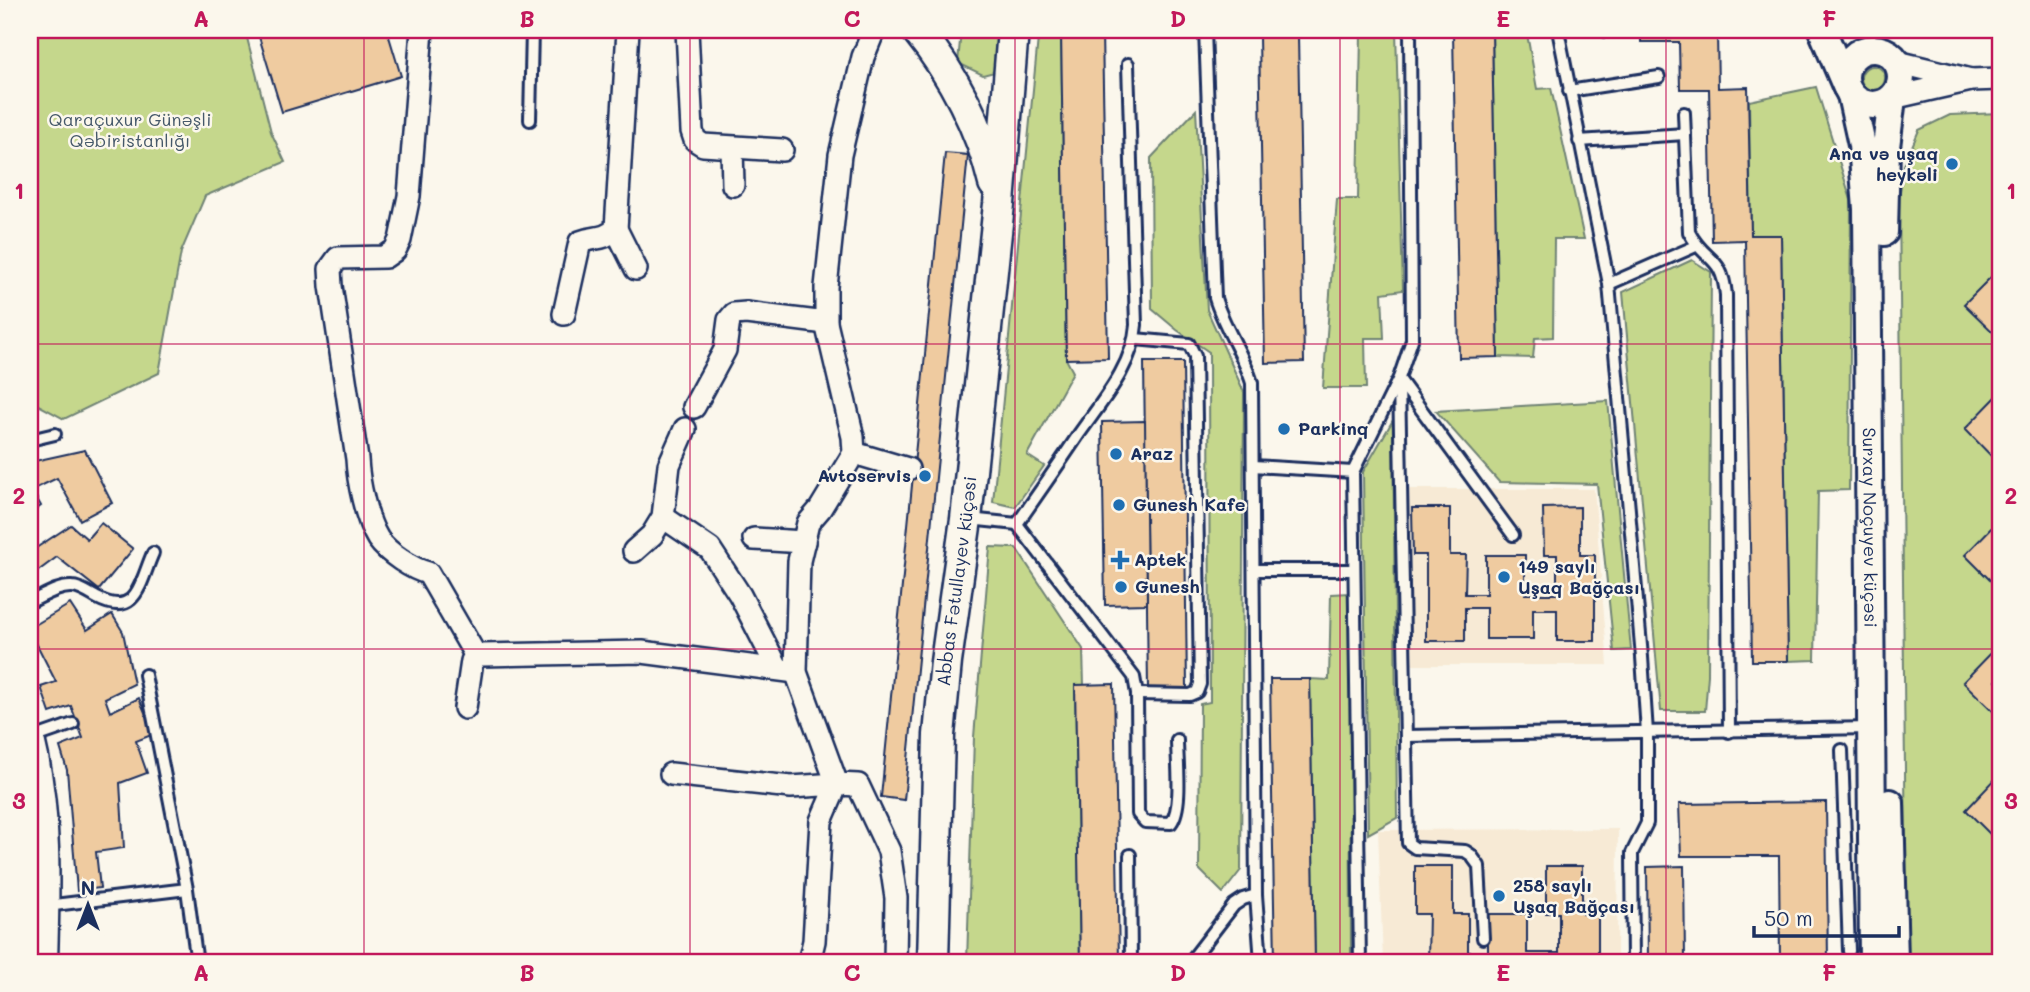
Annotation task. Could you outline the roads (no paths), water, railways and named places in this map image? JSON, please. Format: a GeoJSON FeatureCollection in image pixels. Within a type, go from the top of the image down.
{"type":"FeatureCollection","features":[{"type":"Feature","properties":{"kind":"main road","name":"Abbas Fətullayev küçəsi"},"geometry":{"type":"LineString","coordinates":[[933,962],[939,735],[946,662],[966,519],[999,204],[1013,30]]}},
{"type":"Feature","properties":{"kind":"main road"},"geometry":{"type":"LineString","coordinates":[[918,31],[972,118],[987,153],[999,204]]}},
{"type":"Feature","properties":{"kind":"main road"},"geometry":{"type":"LineString","coordinates":[[949,78],[969,91],[989,94],[999,90],[1011,71]]}},
{"type":"Feature","properties":{"kind":"main road"},"geometry":{"type":"LineString","coordinates":[[30,741],[40,797],[44,906],[42,962]]}},
{"type":"Feature","properties":{"kind":"street"},"geometry":{"type":"LineString","coordinates":[[422,30],[409,196],[400,240],[395,250],[385,257],[338,258],[330,269],[331,286],[357,459],[358,483],[379,539],[402,561],[428,573],[476,656]]}},
{"type":"Feature","properties":{"kind":"street"},"geometry":{"type":"LineString","coordinates":[[628,30],[616,229],[636,269]]}},
{"type":"Feature","properties":{"kind":"street"},"geometry":{"type":"LineString","coordinates":[[687,30],[692,131],[695,140],[703,145],[782,150]]}},
{"type":"Feature","properties":{"kind":"street"},"geometry":{"type":"LineString","coordinates":[[787,670],[799,561],[808,523],[820,509],[854,453],[853,437],[827,323],[826,287],[840,155],[863,57],[874,30]]}},
{"type":"Feature","properties":{"kind":"street","name":"Surxay Noçuyev küçəsi"},"geometry":{"type":"LineString","coordinates":[[1822,30],[1849,91],[1862,145],[1867,209],[1873,962]]}},
{"type":"Feature","properties":{"kind":"street"},"geometry":{"type":"LineString","coordinates":[[1869,30],[1894,59],[1901,81],[1892,98]]}},
{"type":"Feature","properties":{"kind":"street"},"geometry":{"type":"LineString","coordinates":[[1971,80],[1894,59],[1874,50],[1857,55],[1847,69],[1849,91],[1858,101],[1875,105],[1892,98],[1971,80],[2000,79]]}},
{"type":"Feature","properties":{"kind":"street","name":"Surxay Noçuyev küçəsi"},"geometry":{"type":"LineString","coordinates":[[1892,98],[1886,147],[1884,223],[1888,728],[1894,962]]}},
{"type":"Feature","properties":{"kind":"street"},"geometry":{"type":"LineString","coordinates":[[732,148],[733,185]]}},
{"type":"Feature","properties":{"kind":"street"},"geometry":{"type":"LineString","coordinates":[[564,314],[580,242],[606,238],[616,229]]}},
{"type":"Feature","properties":{"kind":"street"},"geometry":{"type":"LineString","coordinates":[[694,407],[725,350],[729,320],[734,314],[746,313],[827,323]]}},
{"type":"Feature","properties":{"kind":"street"},"geometry":{"type":"LineString","coordinates":[[634,551],[652,536],[663,517],[669,464],[685,429]]}},
{"type":"Feature","properties":{"kind":"street"},"geometry":{"type":"LineString","coordinates":[[854,453],[908,469]]}},
{"type":"Feature","properties":{"kind":"street"},"geometry":{"type":"LineString","coordinates":[[663,517],[710,549],[740,595],[787,670],[837,784],[821,821],[814,941],[809,962]]}},
{"type":"Feature","properties":{"kind":"street"},"geometry":{"type":"LineString","coordinates":[[754,539],[804,542]]}},
{"type":"Feature","properties":{"kind":"street"},"geometry":{"type":"LineString","coordinates":[[465,708],[472,661],[476,656],[642,652],[787,670]]}},
{"type":"Feature","properties":{"kind":"street"},"geometry":{"type":"LineString","coordinates":[[671,774],[791,787],[858,785],[889,851],[896,898],[895,962]]}},
{"type":"Feature","properties":{"kind":"lane"},"geometry":{"type":"LineString","coordinates":[[530,120],[532,30]]}},
{"type":"Feature","properties":{"kind":"lane"},"geometry":{"type":"LineString","coordinates":[[1205,30],[1215,298],[1252,383],[1256,895],[1261,962]]}},
{"type":"Feature","properties":{"kind":"lane"},"geometry":{"type":"LineString","coordinates":[[1360,962],[1353,472],[1399,378],[1412,340],[1410,30]]}},
{"type":"Feature","properties":{"kind":"lane"},"geometry":{"type":"LineString","coordinates":[[1558,30],[1609,284],[1647,733],[1647,823],[1632,853],[1633,962]]}},
{"type":"Feature","properties":{"kind":"lane"},"geometry":{"type":"LineString","coordinates":[[1017,524],[1115,381],[1135,339],[1128,64]]}},
{"type":"Feature","properties":{"kind":"lane"},"geometry":{"type":"LineString","coordinates":[[1569,91],[1659,77]]}},
{"type":"Feature","properties":{"kind":"lane"},"geometry":{"type":"LineString","coordinates":[[1684,113],[1689,232],[1696,246],[1714,260],[1724,275],[1726,295],[1729,732]]}},
{"type":"Feature","properties":{"kind":"lane"},"geometry":{"type":"LineString","coordinates":[[1579,141],[1685,134]]}},
{"type":"Feature","properties":{"kind":"lane"},"geometry":{"type":"LineString","coordinates":[[1609,284],[1696,246]]}},
{"type":"Feature","properties":{"kind":"lane"},"geometry":{"type":"LineString","coordinates":[[1135,339],[1189,344],[1195,356],[1200,684],[1197,692],[1190,695],[1137,694]]}},
{"type":"Feature","properties":{"kind":"lane"},"geometry":{"type":"LineString","coordinates":[[1399,378],[1513,535]]}},
{"type":"Feature","properties":{"kind":"lane"},"geometry":{"type":"LineString","coordinates":[[1399,378],[1408,843],[1415,848],[1465,851],[1471,855],[1479,866],[1483,938]]}},
{"type":"Feature","properties":{"kind":"lane"},"geometry":{"type":"LineString","coordinates":[[30,440],[55,434]]}},
{"type":"Feature","properties":{"kind":"lane"},"geometry":{"type":"LineString","coordinates":[[1253,466],[1353,472]]}},
{"type":"Feature","properties":{"kind":"lane"},"geometry":{"type":"LineString","coordinates":[[966,519],[1017,524],[1128,666],[1134,677],[1137,694],[1138,814],[1145,822],[1171,822],[1175,817],[1178,804],[1177,740]]}},
{"type":"Feature","properties":{"kind":"lane"},"geometry":{"type":"LineString","coordinates":[[30,602],[72,587],[111,605],[122,606],[134,597],[153,553]]}},
{"type":"Feature","properties":{"kind":"lane"},"geometry":{"type":"LineString","coordinates":[[1254,570],[1353,569]]}},
{"type":"Feature","properties":{"kind":"lane"},"geometry":{"type":"LineString","coordinates":[[145,676],[187,889],[196,956]]}},
{"type":"Feature","properties":{"kind":"lane"},"geometry":{"type":"LineString","coordinates":[[30,741],[73,724]]}},
{"type":"Feature","properties":{"kind":"lane"},"geometry":{"type":"LineString","coordinates":[[1406,736],[1872,728]]}},
{"type":"Feature","properties":{"kind":"lane"},"geometry":{"type":"LineString","coordinates":[[1842,750],[1850,951]]}},
{"type":"Feature","properties":{"kind":"lane"},"geometry":{"type":"LineString","coordinates":[[1845,838],[1872,835]]}},
{"type":"Feature","properties":{"kind":"lane"},"geometry":{"type":"LineString","coordinates":[[1130,855],[1131,962]]}},
{"type":"Feature","properties":{"kind":"lane"},"geometry":{"type":"LineString","coordinates":[[44,906],[187,889]]}},
{"type":"Feature","properties":{"kind":"lane"},"geometry":{"type":"LineString","coordinates":[[1190,962],[1234,905],[1256,895]]}},
{"type":"Feature","properties":{"kind":"place","name":"Ana və uşaq heykəli"},"geometry":{"type":"Point","coordinates":[1952,164]}},
{"type":"Feature","properties":{"kind":"place","name":"Parkinq"},"geometry":{"type":"Point","coordinates":[1284,429]}},
{"type":"Feature","properties":{"kind":"place","name":"Araz"},"geometry":{"type":"Point","coordinates":[1116,454]}},
{"type":"Feature","properties":{"kind":"place","name":"Avtoservis"},"geometry":{"type":"Point","coordinates":[925,476]}},
{"type":"Feature","properties":{"kind":"place","name":"Gunesh Kafe"},"geometry":{"type":"Point","coordinates":[1119,505]}},
{"type":"Feature","properties":{"kind":"place","name":"Aptek"},"geometry":{"type":"Point","coordinates":[1120,560]}},
{"type":"Feature","properties":{"kind":"place","name":"149 saylı Uşaq Bağçası"},"geometry":{"type":"Point","coordinates":[1504,577]}},
{"type":"Feature","properties":{"kind":"place","name":"Gunesh"},"geometry":{"type":"Point","coordinates":[1121,587]}},
{"type":"Feature","properties":{"kind":"place","name":"258 saylı Uşaq Bağçası"},"geometry":{"type":"Point","coordinates":[1499,896]}},
{"type":"Feature","properties":{"kind":"park label","name":"Qaraçuxur Günəşli Qəbiristanlığı"},"geometry":{"type":"Point","coordinates":[130,130]}}]}
